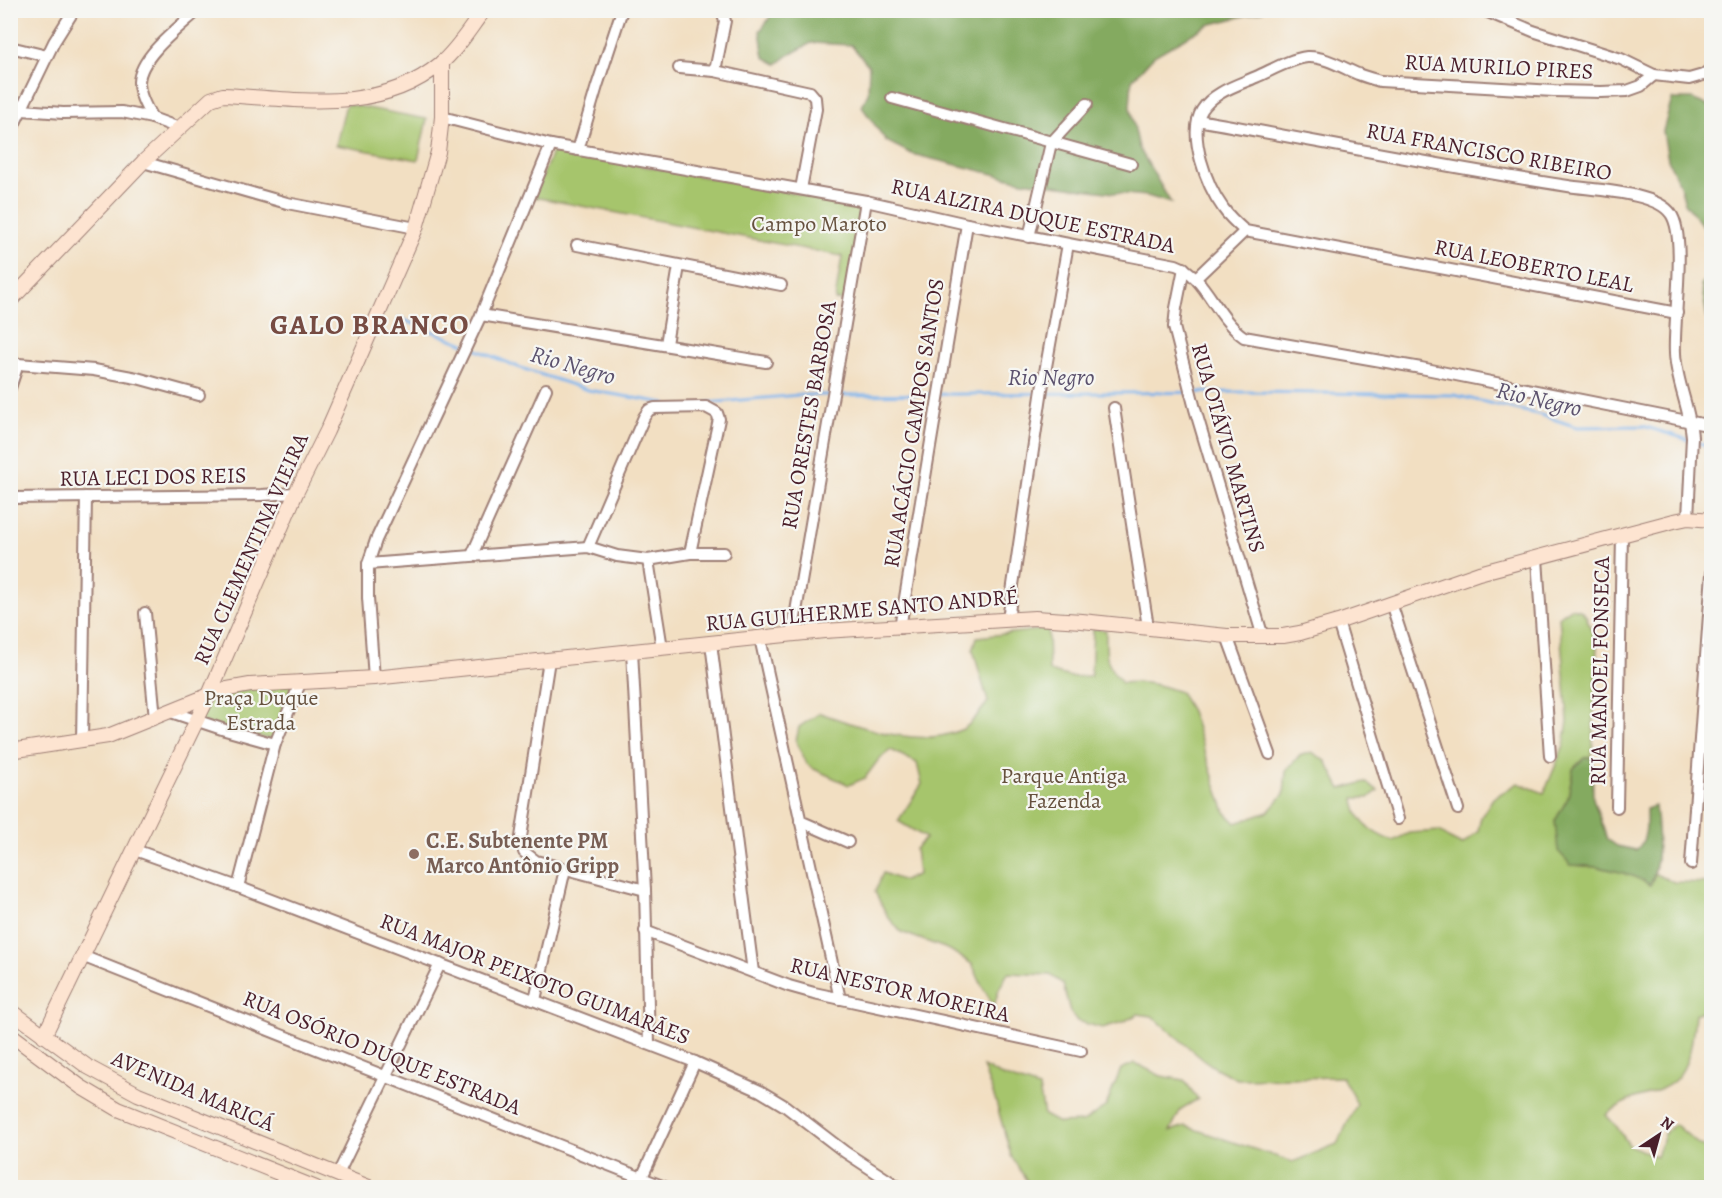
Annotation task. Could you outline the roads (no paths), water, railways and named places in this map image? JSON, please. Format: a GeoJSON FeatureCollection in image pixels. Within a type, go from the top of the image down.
{"type":"FeatureCollection","features":[{"type":"Feature","properties":{"kind":"street"},"geometry":{"type":"LineString","coordinates":[[10,134],[47,56],[74,10]]}},
{"type":"Feature","properties":{"kind":"street"},"geometry":{"type":"LineString","coordinates":[[152,118],[142,98],[139,83],[141,71],[152,54],[198,10]]}},
{"type":"Feature","properties":{"kind":"street"},"geometry":{"type":"LineString","coordinates":[[10,301],[143,162],[210,99],[223,95],[332,101],[364,98],[396,89],[420,79],[442,62],[484,10]]}},
{"type":"Feature","properties":{"kind":"street"},"geometry":{"type":"LineString","coordinates":[[578,150],[622,10]]}},
{"type":"Feature","properties":{"kind":"street"},"geometry":{"type":"LineString","coordinates":[[715,71],[725,21],[722,10]]}},
{"type":"Feature","properties":{"kind":"street"},"geometry":{"type":"LineString","coordinates":[[1483,10],[1544,34],[1621,59],[1654,75],[1689,79],[1703,75],[1712,69]]}},
{"type":"Feature","properties":{"kind":"street"},"geometry":{"type":"LineString","coordinates":[[10,47],[47,56]]}},
{"type":"Feature","properties":{"kind":"street","name":"RUA MURILO PIRES"},"geometry":{"type":"LineString","coordinates":[[1198,120],[1203,108],[1230,88],[1308,57],[1325,60],[1361,76],[1380,81],[1554,91],[1627,91],[1641,86],[1654,75]]}},
{"type":"Feature","properties":{"kind":"street","name":"RUA CLEMENTINA VIEIRA"},"geometry":{"type":"LineString","coordinates":[[44,1036],[209,695],[296,493],[327,431],[416,228],[438,152],[442,117],[442,62]]}},
{"type":"Feature","properties":{"kind":"street"},"geometry":{"type":"LineString","coordinates":[[679,68],[715,71],[810,92],[816,109],[801,189]]}},
{"type":"Feature","properties":{"kind":"street"},"geometry":{"type":"LineString","coordinates":[[892,98],[1131,164]]}},
{"type":"Feature","properties":{"kind":"street"},"geometry":{"type":"LineString","coordinates":[[1029,237],[1051,142],[1087,104]]}},
{"type":"Feature","properties":{"kind":"street"},"geometry":{"type":"LineString","coordinates":[[22,110],[63,113],[122,112],[152,118],[179,128]]}},
{"type":"Feature","properties":{"kind":"street","name":"RUA ALZIRA DUQUE ESTRADA"},"geometry":{"type":"LineString","coordinates":[[442,117],[551,145],[866,201],[1029,237],[1184,267],[1196,278],[1221,316],[1244,337],[1421,368],[1712,426]]}},
{"type":"Feature","properties":{"kind":"street"},"geometry":{"type":"LineString","coordinates":[[1196,278],[1245,231],[1221,206],[1202,166],[1196,137],[1198,120]]}},
{"type":"Feature","properties":{"kind":"street","name":"RUA FRANCISCO RIBEIRO"},"geometry":{"type":"LineString","coordinates":[[1198,120],[1514,177],[1636,196],[1652,201],[1667,208],[1673,217],[1677,231],[1677,313]]}},
{"type":"Feature","properties":{"kind":"street"},"geometry":{"type":"LineString","coordinates":[[374,678],[368,564],[376,540],[481,315],[551,145]]}},
{"type":"Feature","properties":{"kind":"street"},"geometry":{"type":"LineString","coordinates":[[143,162],[287,203],[416,228]]}},
{"type":"Feature","properties":{"kind":"street","name":"RUA ORESTES BARBOSA"},"geometry":{"type":"LineString","coordinates":[[792,635],[866,201]]}},
{"type":"Feature","properties":{"kind":"street","name":"RUA ACÁCIO CAMPOS SANTOS"},"geometry":{"type":"LineString","coordinates":[[900,628],[967,224]]}},
{"type":"Feature","properties":{"kind":"street","name":"RUA LEOBERTO LEAL"},"geometry":{"type":"LineString","coordinates":[[1245,231],[1677,313]]}},
{"type":"Feature","properties":{"kind":"street"},"geometry":{"type":"LineString","coordinates":[[1008,619],[1042,389],[1068,244]]}},
{"type":"Feature","properties":{"kind":"street"},"geometry":{"type":"LineString","coordinates":[[577,245],[781,285]]}},
{"type":"Feature","properties":{"kind":"street"},"geometry":{"type":"LineString","coordinates":[[666,344],[679,266]]}},
{"type":"Feature","properties":{"kind":"street","name":"RUA OTÁVIO MARTINS"},"geometry":{"type":"LineString","coordinates":[[1184,267],[1174,327],[1189,389],[1263,637]]}},
{"type":"Feature","properties":{"kind":"street"},"geometry":{"type":"LineString","coordinates":[[1677,313],[1674,352],[1691,423],[1693,455],[1688,519]]}},
{"type":"Feature","properties":{"kind":"street"},"geometry":{"type":"LineString","coordinates":[[481,315],[766,362]]}},
{"type":"Feature","properties":{"kind":"street"},"geometry":{"type":"LineString","coordinates":[[10,388],[14,363],[94,370],[137,378],[198,395]]}},
{"type":"Feature","properties":{"kind":"street"},"geometry":{"type":"LineString","coordinates":[[472,555],[546,389]]}},
{"type":"Feature","properties":{"kind":"street"},"geometry":{"type":"LineString","coordinates":[[588,547],[649,410],[706,407],[717,413],[719,419],[690,553]]}},
{"type":"Feature","properties":{"kind":"street"},"geometry":{"type":"LineString","coordinates":[[1114,408],[1148,627]]}},
{"type":"Feature","properties":{"kind":"street","name":"RUA LECI DOS REIS"},"geometry":{"type":"LineString","coordinates":[[10,498],[296,493]]}},
{"type":"Feature","properties":{"kind":"street"},"geometry":{"type":"LineString","coordinates":[[82,741],[86,497]]}},
{"type":"Feature","properties":{"kind":"street","name":"RUA GUILHERME SANTO ANDRÉ"},"geometry":{"type":"LineString","coordinates":[[10,751],[108,736],[222,690],[301,681],[374,678],[792,635],[1035,618],[1227,636],[1263,637],[1300,633],[1479,573],[1688,519],[1712,520]]}},
{"type":"Feature","properties":{"kind":"street","name":"RUA MANOEL FONSECA"},"geometry":{"type":"LineString","coordinates":[[1617,807],[1622,535]]}},
{"type":"Feature","properties":{"kind":"street"},"geometry":{"type":"LineString","coordinates":[[368,564],[588,547],[617,556],[648,560],[690,553],[724,554]]}},
{"type":"Feature","properties":{"kind":"street"},"geometry":{"type":"LineString","coordinates":[[1537,558],[1551,756]]}},
{"type":"Feature","properties":{"kind":"street"},"geometry":{"type":"LineString","coordinates":[[648,560],[662,648]]}},
{"type":"Feature","properties":{"kind":"street"},"geometry":{"type":"LineString","coordinates":[[1691,864],[1712,573]]}},
{"type":"Feature","properties":{"kind":"street"},"geometry":{"type":"LineString","coordinates":[[1391,603],[1458,809]]}},
{"type":"Feature","properties":{"kind":"street"},"geometry":{"type":"LineString","coordinates":[[145,613],[155,718]]}},
{"type":"Feature","properties":{"kind":"street"},"geometry":{"type":"LineString","coordinates":[[1338,621],[1398,819]]}},
{"type":"Feature","properties":{"kind":"street"},"geometry":{"type":"LineString","coordinates":[[1227,636],[1270,754]]}},
{"type":"Feature","properties":{"kind":"street"},"geometry":{"type":"LineString","coordinates":[[760,638],[840,999]]}},
{"type":"Feature","properties":{"kind":"street"},"geometry":{"type":"LineString","coordinates":[[711,643],[753,972]]}},
{"type":"Feature","properties":{"kind":"street"},"geometry":{"type":"LineString","coordinates":[[632,651],[645,890],[649,1044]]}},
{"type":"Feature","properties":{"kind":"street"},"geometry":{"type":"LineString","coordinates":[[549,660],[521,837],[524,852],[536,861],[645,890]]}},
{"type":"Feature","properties":{"kind":"street"},"geometry":{"type":"LineString","coordinates":[[238,887],[275,744],[301,681]]}},
{"type":"Feature","properties":{"kind":"street"},"geometry":{"type":"LineString","coordinates":[[171,712],[275,744]]}},
{"type":"Feature","properties":{"kind":"street"},"geometry":{"type":"LineString","coordinates":[[800,821],[848,842]]}},
{"type":"Feature","properties":{"kind":"street","name":"RUA MAJOR PEIXOTO GUIMARÃES"},"geometry":{"type":"LineString","coordinates":[[135,850],[238,887],[695,1062],[760,1091],[785,1106],[845,1152],[900,1188]]}},
{"type":"Feature","properties":{"kind":"street"},"geometry":{"type":"LineString","coordinates":[[535,1000],[565,869]]}},
{"type":"Feature","properties":{"kind":"street","name":"RUA NESTOR MOREIRA"},"geometry":{"type":"LineString","coordinates":[[645,931],[789,986],[1081,1051]]}},
{"type":"Feature","properties":{"kind":"street","name":"RUA OSÓRIO DUQUE ESTRADA"},"geometry":{"type":"LineString","coordinates":[[82,956],[387,1076],[640,1183],[667,1188]]}},
{"type":"Feature","properties":{"kind":"street"},"geometry":{"type":"LineString","coordinates":[[338,1174],[440,964]]}},
{"type":"Feature","properties":{"kind":"street","name":"AVENIDA MARICÁ"},"geometry":{"type":"LineString","coordinates":[[10,1010],[88,1067],[138,1094],[371,1188]]}},
{"type":"Feature","properties":{"kind":"street"},"geometry":{"type":"LineString","coordinates":[[10,1034],[81,1087],[118,1109],[282,1181],[316,1188]]}},
{"type":"Feature","properties":{"kind":"street"},"geometry":{"type":"LineString","coordinates":[[640,1183],[695,1062]]}},
{"type":"Feature","properties":{"kind":"waterway","name":"Rio Negro"},"geometry":{"type":"LineString","coordinates":[[399,318],[464,344]]}},
{"type":"Feature","properties":{"kind":"waterway","name":"Rio Negro"},"geometry":{"type":"LineString","coordinates":[[470,347],[518,367],[588,390],[665,403]]}},
{"type":"Feature","properties":{"kind":"waterway","name":"Rio Negro"},"geometry":{"type":"LineString","coordinates":[[836,395],[1247,392],[1454,395],[1541,415],[1577,427],[1643,426],[1712,447]]}},
{"type":"Feature","properties":{"kind":"waterway","name":"Rio Negro"},"geometry":{"type":"LineString","coordinates":[[707,403],[799,395],[829,395]]}},
{"type":"Feature","properties":{"kind":"place","name":"C.E. Subtenente PM Marco Antônio Gripp"},"geometry":{"type":"Point","coordinates":[414,854]}},
{"type":"Feature","properties":{"kind":"district","name":"GALO BRANCO"},"geometry":{"type":"Point","coordinates":[370,325]}},
{"type":"Feature","properties":{"kind":"park label","name":"Campo Maroto"},"geometry":{"type":"Point","coordinates":[819,224]}},
{"type":"Feature","properties":{"kind":"park label","name":"Praça Duque Estrada"},"geometry":{"type":"Point","coordinates":[261,710]}},
{"type":"Feature","properties":{"kind":"park label","name":"Parque Antiga Fazenda"},"geometry":{"type":"Point","coordinates":[1064,788]}}]}
